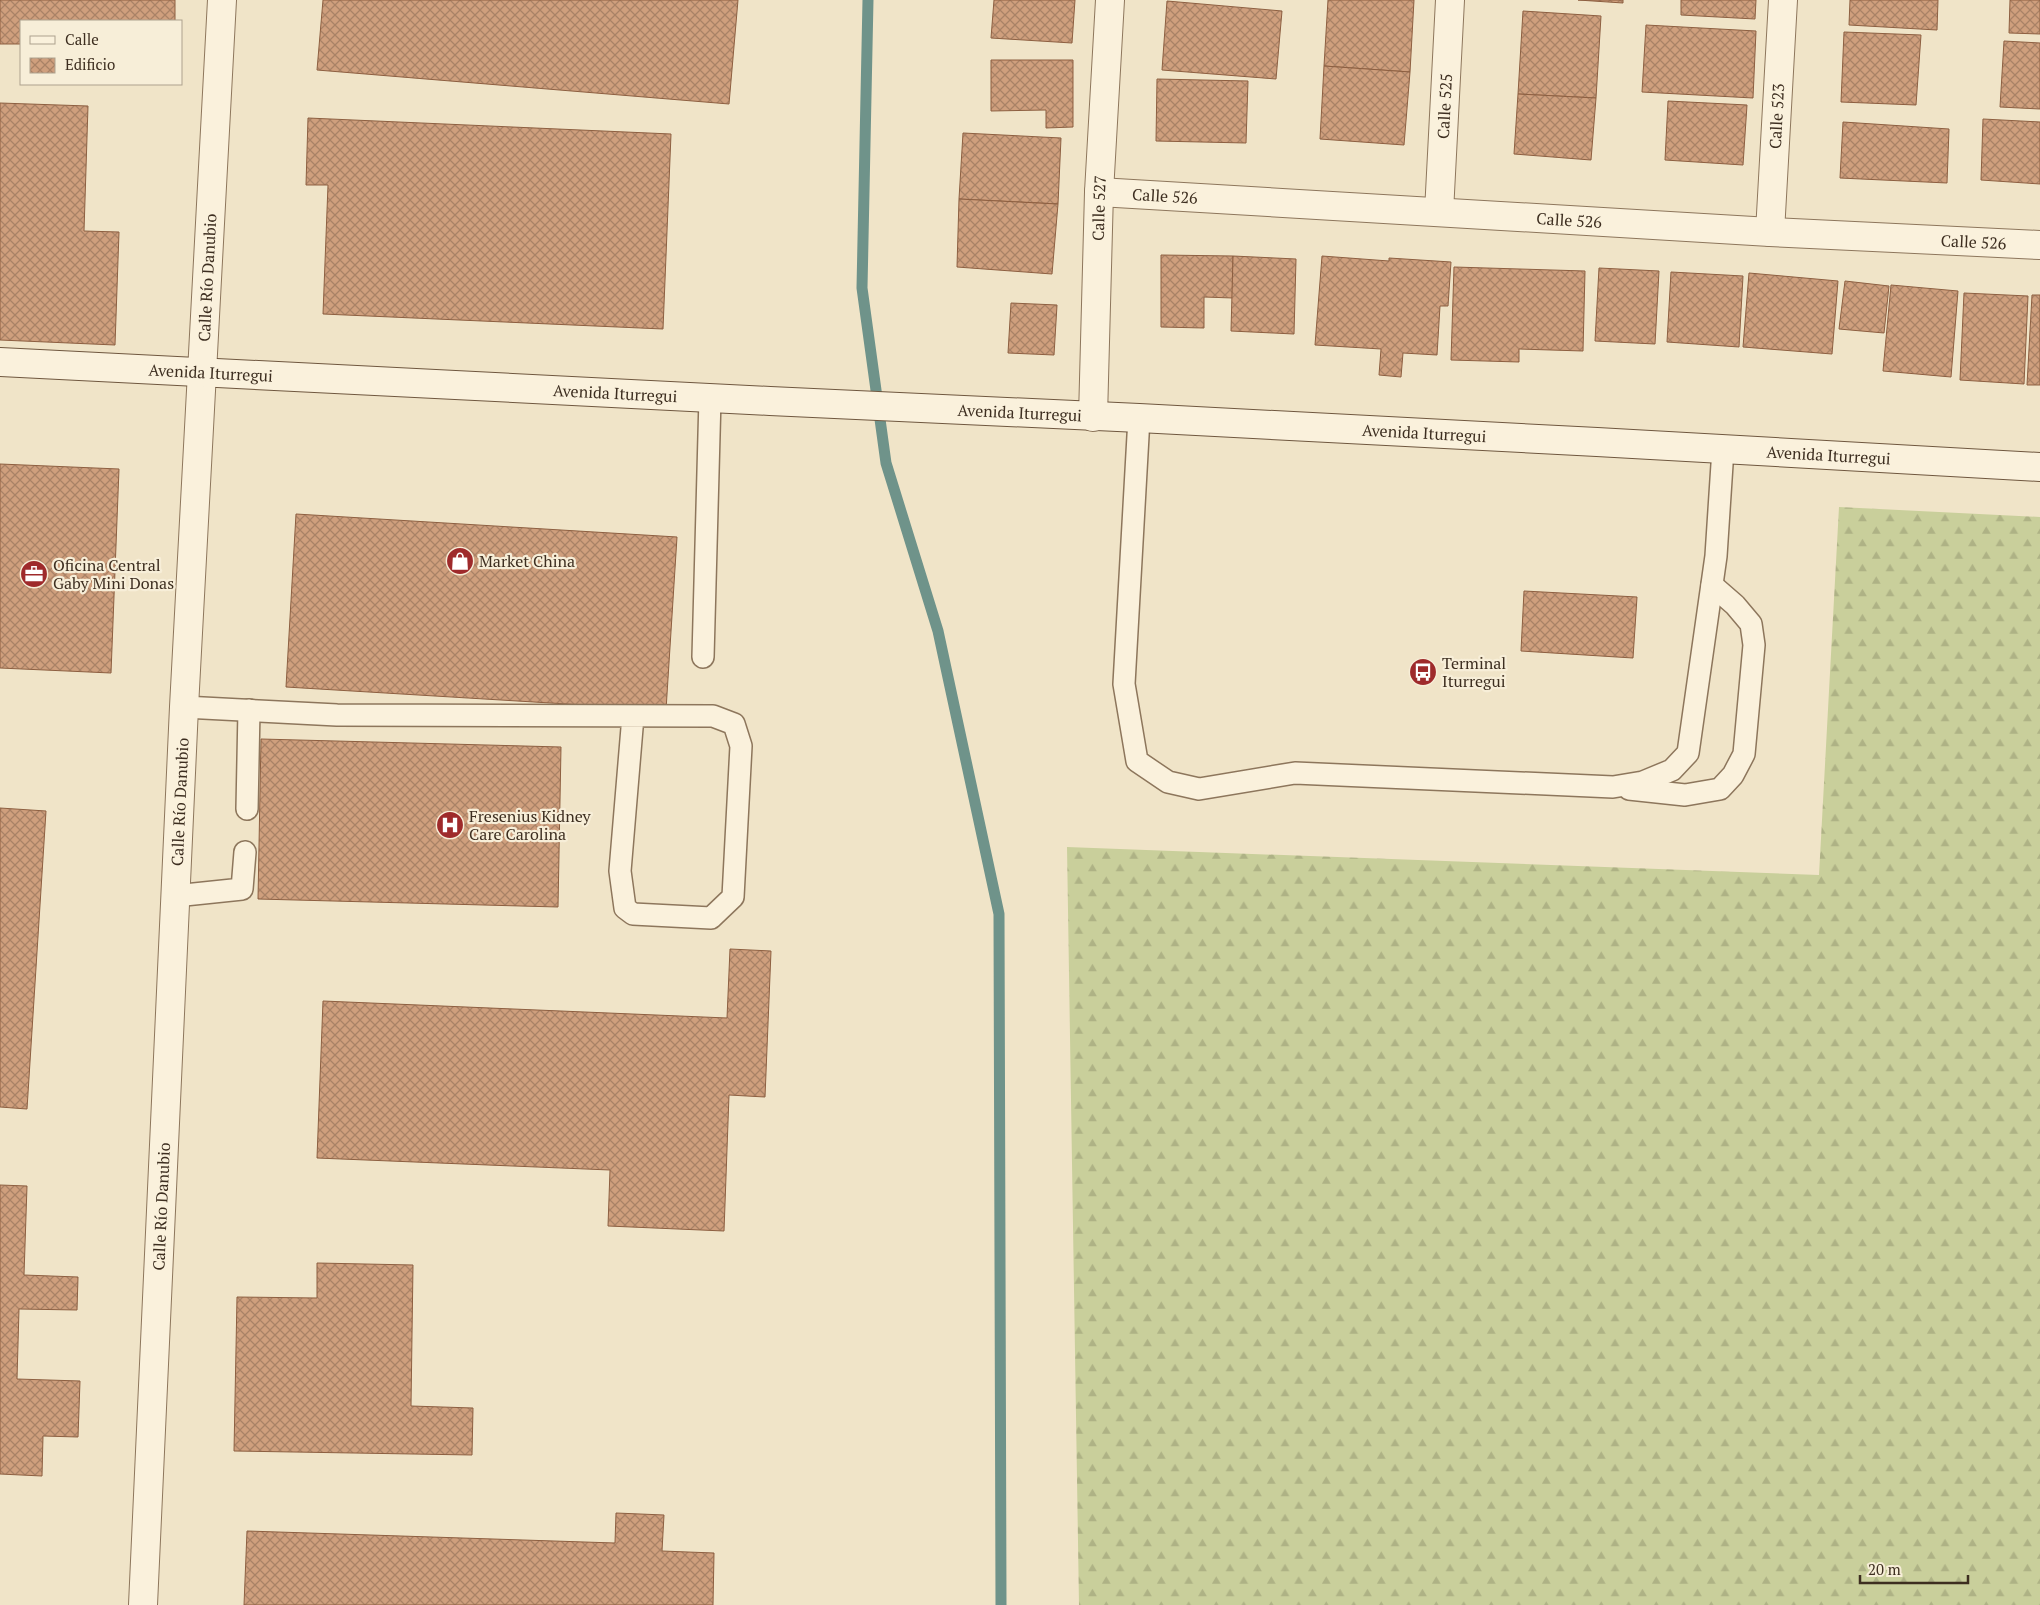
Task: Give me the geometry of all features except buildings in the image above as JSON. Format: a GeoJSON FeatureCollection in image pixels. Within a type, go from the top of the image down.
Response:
{"type":"FeatureCollection","features":[{"type":"Feature","properties":{"kind":"street","name":"Calle Río Danubio"},"geometry":{"type":"LineString","coordinates":[[144,1605],[184,707],[222,0]]}},
{"type":"Feature","properties":{"kind":"street","name":"Calle 527"},"geometry":{"type":"LineString","coordinates":[[1093,417],[1099,192],[1110,0]]}},
{"type":"Feature","properties":{"kind":"street","name":"Calle 525"},"geometry":{"type":"LineString","coordinates":[[1439,212],[1450,0]]}},
{"type":"Feature","properties":{"kind":"street","name":"Calle 523"},"geometry":{"type":"LineString","coordinates":[[1770,232],[1783,0]]}},
{"type":"Feature","properties":{"kind":"street","name":"Calle 526"},"geometry":{"type":"LineString","coordinates":[[1099,192],[1770,232],[2040,245]]}},
{"type":"Feature","properties":{"kind":"street","name":"Avenida Iturregui"},"geometry":{"type":"LineString","coordinates":[[0,362],[1139,418],[2040,467]]}},
{"type":"Feature","properties":{"kind":"lane"},"geometry":{"type":"LineString","coordinates":[[703,657],[710,398]]}},
{"type":"Feature","properties":{"kind":"lane"},"geometry":{"type":"LineString","coordinates":[[1139,418],[1124,684],[1137,761],[1168,782],[1199,789],[1295,773],[1613,787],[1685,795],[1720,789],[1733,775],[1744,754],[1754,644],[1751,624],[1735,605],[1712,585]]}},
{"type":"Feature","properties":{"kind":"lane"},"geometry":{"type":"LineString","coordinates":[[1613,787],[1643,782],[1672,770],[1688,752],[1712,585],[1723,449]]}},
{"type":"Feature","properties":{"kind":"lane"},"geometry":{"type":"LineString","coordinates":[[184,707],[336,715],[713,716],[734,724],[741,746],[733,897],[712,918],[633,914],[625,908],[620,871],[633,716]]}},
{"type":"Feature","properties":{"kind":"lane"},"geometry":{"type":"LineString","coordinates":[[247,809],[249,710]]}},
{"type":"Feature","properties":{"kind":"lane"},"geometry":{"type":"LineString","coordinates":[[175,896],[242,889],[245,852]]}},
{"type":"Feature","properties":{"kind":"green space"},"geometry":{"type":"Polygon","coordinates":[[[1839,507],[2040,517],[2040,1605],[1079,1605],[1067,847],[1819,875],[1839,507]]]}},
{"type":"Feature","properties":{"kind":"waterway"},"geometry":{"type":"LineString","coordinates":[[868,0],[862,288],[886,463],[938,631],[999,914],[1001,1605]]}},
{"type":"Feature","properties":{"kind":"place","name":"Market China"},"geometry":{"type":"Point","coordinates":[460,561]}},
{"type":"Feature","properties":{"kind":"place","name":"Oficina Central Gaby Mini Donas"},"geometry":{"type":"Point","coordinates":[34,574]}},
{"type":"Feature","properties":{"kind":"place","name":"Terminal Iturregui"},"geometry":{"type":"Point","coordinates":[1423,672]}},
{"type":"Feature","properties":{"kind":"place","name":"Fresenius Kidney Care Carolina"},"geometry":{"type":"Point","coordinates":[450,825]}}]}
